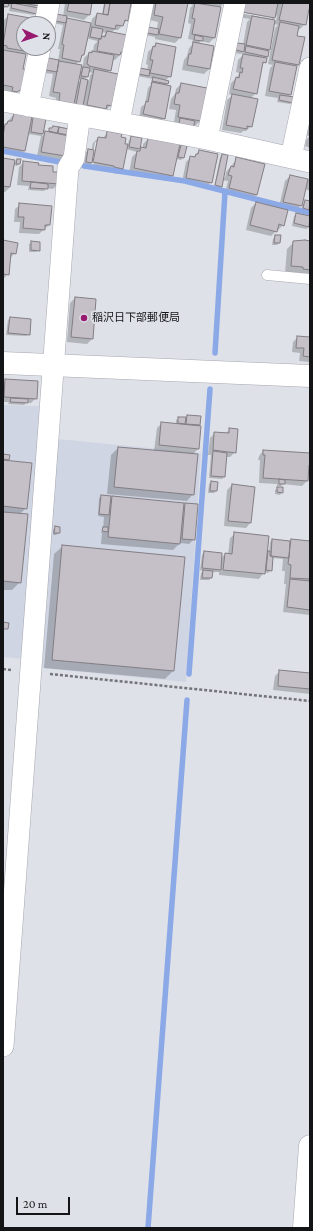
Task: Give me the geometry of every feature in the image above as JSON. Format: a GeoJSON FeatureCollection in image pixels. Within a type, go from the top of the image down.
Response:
{"type":"FeatureCollection","features":[{"type":"Feature","properties":{"kind":"street"},"geometry":{"type":"LineString","coordinates":[[47,16],[49,3]]}},
{"type":"Feature","properties":{"kind":"street"},"geometry":{"type":"LineString","coordinates":[[119,122],[143,3]]}},
{"type":"Feature","properties":{"kind":"street"},"geometry":{"type":"LineString","coordinates":[[207,139],[235,3]]}},
{"type":"Feature","properties":{"kind":"street"},"geometry":{"type":"LineString","coordinates":[[28,106],[38,56]]}},
{"type":"Feature","properties":{"kind":"street"},"geometry":{"type":"LineString","coordinates":[[3,101],[207,139],[301,160],[310,68]]}},
{"type":"Feature","properties":{"kind":"street"},"geometry":{"type":"LineString","coordinates":[[3,1046],[68,168],[74,158],[80,115]]}},
{"type":"Feature","properties":{"kind":"street"},"geometry":{"type":"LineString","coordinates":[[3,363],[310,376]]}},
{"type":"Feature","properties":{"kind":"street"},"geometry":{"type":"LineString","coordinates":[[304,1228],[310,1146]]}},
{"type":"Feature","properties":{"kind":"lane"},"geometry":{"type":"LineString","coordinates":[[268,275],[310,279]]}},
{"type":"Feature","properties":{"kind":"path"},"geometry":{"type":"LineString","coordinates":[[3,669],[310,701]]}},
{"type":"Feature","properties":{"kind":"shaded area"},"geometry":{"type":"Polygon","coordinates":[[[3,405],[41,406],[26,659],[3,657],[3,405]]]}},
{"type":"Feature","properties":{"kind":"shaded area"},"geometry":{"type":"Polygon","coordinates":[[[58,439],[201,453],[186,682],[42,668],[58,439]]]}},
{"type":"Feature","properties":{"kind":"building"},"geometry":{"type":"Polygon","coordinates":[[[3,3],[9,3],[8,7],[3,6],[3,3]]]}},
{"type":"Feature","properties":{"kind":"building"},"geometry":{"type":"Polygon","coordinates":[[[12,3],[39,8],[37,14],[11,8],[12,3]]]}},
{"type":"Feature","properties":{"kind":"building"},"geometry":{"type":"Polygon","coordinates":[[[22,3],[39,3],[39,6],[22,3]]]}},
{"type":"Feature","properties":{"kind":"building"},"geometry":{"type":"Polygon","coordinates":[[[69,3],[92,3],[90,15],[67,11],[69,3]]]}},
{"type":"Feature","properties":{"kind":"building"},"geometry":{"type":"Polygon","coordinates":[[[105,3],[110,3],[108,15],[103,14],[105,3]]]}},
{"type":"Feature","properties":{"kind":"building"},"geometry":{"type":"Polygon","coordinates":[[[110,3],[131,3],[128,21],[125,20],[123,26],[116,25],[115,29],[95,25],[97,13],[108,15],[110,3]]]}},
{"type":"Feature","properties":{"kind":"building"},"geometry":{"type":"Polygon","coordinates":[[[156,3],[188,3],[181,38],[159,34],[163,17],[154,15],[156,3]]]}},
{"type":"Feature","properties":{"kind":"building"},"geometry":{"type":"Polygon","coordinates":[[[195,3],[221,7],[215,38],[192,34],[195,19],[192,18],[195,3]]]}},
{"type":"Feature","properties":{"kind":"building"},"geometry":{"type":"Polygon","coordinates":[[[244,3],[278,3],[275,18],[242,12],[244,3]]]}},
{"type":"Feature","properties":{"kind":"building"},"geometry":{"type":"Polygon","coordinates":[[[283,3],[310,3],[306,25],[279,20],[283,3]]]}},
{"type":"Feature","properties":{"kind":"building"},"geometry":{"type":"Polygon","coordinates":[[[8,14],[19,16],[16,16],[16,50],[7,48],[7,46],[3,45],[8,14]]]}},
{"type":"Feature","properties":{"kind":"building"},"geometry":{"type":"Polygon","coordinates":[[[56,14],[67,16],[66,23],[56,21],[56,14]]]}},
{"type":"Feature","properties":{"kind":"building"},"geometry":{"type":"Polygon","coordinates":[[[252,16],[275,20],[270,50],[246,45],[252,16]]]}},
{"type":"Feature","properties":{"kind":"building"},"geometry":{"type":"Polygon","coordinates":[[[67,18],[91,23],[84,55],[82,55],[80,62],[62,58],[64,45],[62,44],[67,18]]]}},
{"type":"Feature","properties":{"kind":"building"},"geometry":{"type":"Polygon","coordinates":[[[280,22],[299,26],[297,36],[305,37],[299,65],[272,60],[280,22]]]}},
{"type":"Feature","properties":{"kind":"building"},"geometry":{"type":"Polygon","coordinates":[[[92,27],[103,29],[101,39],[90,37],[92,27]]]}},
{"type":"Feature","properties":{"kind":"building"},"geometry":{"type":"Polygon","coordinates":[[[148,27],[159,29],[158,35],[147,33],[148,27]]]}},
{"type":"Feature","properties":{"kind":"building"},"geometry":{"type":"Polygon","coordinates":[[[107,31],[127,35],[124,52],[121,52],[120,55],[97,51],[99,39],[101,39],[102,36],[105,37],[107,31]]]}},
{"type":"Feature","properties":{"kind":"building"},"geometry":{"type":"Polygon","coordinates":[[[195,35],[203,37],[203,41],[194,40],[195,35]]]}},
{"type":"Feature","properties":{"kind":"building"},"geometry":{"type":"Polygon","coordinates":[[[193,42],[214,46],[210,69],[187,65],[193,42]]]}},
{"type":"Feature","properties":{"kind":"building"},"geometry":{"type":"Polygon","coordinates":[[[156,43],[176,47],[171,77],[150,73],[153,60],[150,60],[153,46],[155,47],[156,43]]]}},
{"type":"Feature","properties":{"kind":"building"},"geometry":{"type":"Polygon","coordinates":[[[237,43],[245,44],[244,52],[236,50],[237,43]]]}},
{"type":"Feature","properties":{"kind":"building"},"geometry":{"type":"Polygon","coordinates":[[[246,46],[269,51],[268,57],[245,52],[246,46]]]}},
{"type":"Feature","properties":{"kind":"building"},"geometry":{"type":"Polygon","coordinates":[[[3,50],[16,52],[16,56],[26,56],[23,69],[26,69],[22,89],[17,92],[12,91],[13,87],[3,85],[3,50]]]}},
{"type":"Feature","properties":{"kind":"building"},"geometry":{"type":"Polygon","coordinates":[[[92,51],[114,55],[111,71],[89,66],[87,64],[89,52],[92,53],[92,51]]]}},
{"type":"Feature","properties":{"kind":"building"},"geometry":{"type":"Polygon","coordinates":[[[243,54],[267,58],[266,63],[263,62],[257,94],[233,89],[236,77],[239,78],[240,72],[242,73],[243,68],[240,68],[243,54]]]}},
{"type":"Feature","properties":{"kind":"building"},"geometry":{"type":"Polygon","coordinates":[[[48,58],[59,60],[57,72],[46,70],[48,58]]]}},
{"type":"Feature","properties":{"kind":"building"},"geometry":{"type":"Polygon","coordinates":[[[59,61],[82,65],[74,104],[59,101],[60,93],[53,92],[59,61]]]}},
{"type":"Feature","properties":{"kind":"building"},"geometry":{"type":"Polygon","coordinates":[[[275,62],[297,66],[291,95],[269,91],[275,62]]]}},
{"type":"Feature","properties":{"kind":"building"},"geometry":{"type":"Polygon","coordinates":[[[83,67],[90,68],[88,77],[81,76],[83,67]]]}},
{"type":"Feature","properties":{"kind":"building"},"geometry":{"type":"Polygon","coordinates":[[[140,68],[150,70],[149,76],[138,74],[140,68]]]}},
{"type":"Feature","properties":{"kind":"building"},"geometry":{"type":"Polygon","coordinates":[[[94,69],[118,74],[112,106],[107,105],[106,109],[87,105],[94,69]]]}},
{"type":"Feature","properties":{"kind":"building"},"geometry":{"type":"Polygon","coordinates":[[[153,77],[169,81],[168,84],[152,81],[153,77]]]}},
{"type":"Feature","properties":{"kind":"building"},"geometry":{"type":"Polygon","coordinates":[[[81,78],[88,80],[83,106],[76,105],[81,78]]]}},
{"type":"Feature","properties":{"kind":"building"},"geometry":{"type":"Polygon","coordinates":[[[152,82],[171,86],[165,119],[143,114],[146,101],[148,102],[152,82]]]}},
{"type":"Feature","properties":{"kind":"building"},"geometry":{"type":"Polygon","coordinates":[[[181,83],[207,88],[201,121],[178,117],[180,105],[174,104],[176,93],[179,93],[181,83]]]}},
{"type":"Feature","properties":{"kind":"building"},"geometry":{"type":"Polygon","coordinates":[[[232,94],[258,99],[252,127],[247,126],[247,129],[226,125],[232,94]]]}},
{"type":"Feature","properties":{"kind":"building"},"geometry":{"type":"Polygon","coordinates":[[[280,95],[294,97],[293,103],[279,100],[280,95]]]}},
{"type":"Feature","properties":{"kind":"building"},"geometry":{"type":"Polygon","coordinates":[[[14,113],[32,117],[25,151],[3,147],[5,124],[7,124],[8,121],[12,121],[14,113]]]}},
{"type":"Feature","properties":{"kind":"building"},"geometry":{"type":"Polygon","coordinates":[[[33,117],[46,119],[43,134],[31,132],[33,117]]]}},
{"type":"Feature","properties":{"kind":"building"},"geometry":{"type":"Polygon","coordinates":[[[180,118],[195,121],[193,128],[179,125],[180,118]]]}},
{"type":"Feature","properties":{"kind":"building"},"geometry":{"type":"Polygon","coordinates":[[[53,126],[59,127],[57,133],[49,131],[49,128],[52,128],[53,126]]]}},
{"type":"Feature","properties":{"kind":"building"},"geometry":{"type":"Polygon","coordinates":[[[59,127],[69,129],[68,135],[58,133],[59,127]]]}},
{"type":"Feature","properties":{"kind":"building"},"geometry":{"type":"Polygon","coordinates":[[[45,131],[69,136],[65,156],[41,152],[45,131]]]}},
{"type":"Feature","properties":{"kind":"building"},"geometry":{"type":"Polygon","coordinates":[[[107,131],[122,134],[121,137],[126,138],[125,144],[128,144],[123,169],[93,162],[98,137],[106,138],[107,131]]]}},
{"type":"Feature","properties":{"kind":"building"},"geometry":{"type":"Polygon","coordinates":[[[131,136],[142,138],[140,149],[129,147],[131,136]]]}},
{"type":"Feature","properties":{"kind":"building"},"geometry":{"type":"Polygon","coordinates":[[[148,138],[180,144],[173,176],[134,168],[137,151],[140,151],[141,147],[146,148],[148,138]]]}},
{"type":"Feature","properties":{"kind":"building"},"geometry":{"type":"Polygon","coordinates":[[[181,145],[187,146],[184,158],[178,157],[181,145]]]}},
{"type":"Feature","properties":{"kind":"building"},"geometry":{"type":"Polygon","coordinates":[[[88,149],[94,150],[92,163],[86,162],[88,149]]]}},
{"type":"Feature","properties":{"kind":"building"},"geometry":{"type":"Polygon","coordinates":[[[199,150],[218,154],[212,183],[186,178],[190,156],[195,157],[199,150]]]}},
{"type":"Feature","properties":{"kind":"building"},"geometry":{"type":"Polygon","coordinates":[[[222,154],[228,155],[222,187],[215,185],[222,154]]]}},
{"type":"Feature","properties":{"kind":"building"},"geometry":{"type":"Polygon","coordinates":[[[236,157],[265,164],[257,195],[229,188],[232,176],[228,175],[231,166],[234,167],[236,157]]]}},
{"type":"Feature","properties":{"kind":"building"},"geometry":{"type":"Polygon","coordinates":[[[3,158],[15,160],[10,187],[3,186],[3,158]]]}},
{"type":"Feature","properties":{"kind":"building"},"geometry":{"type":"Polygon","coordinates":[[[17,159],[21,159],[20,164],[16,164],[17,159]]]}},
{"type":"Feature","properties":{"kind":"building"},"geometry":{"type":"Polygon","coordinates":[[[23,161],[39,163],[38,165],[53,166],[53,172],[60,172],[59,184],[22,181],[23,161]]]}},
{"type":"Feature","properties":{"kind":"building"},"geometry":{"type":"Polygon","coordinates":[[[290,175],[308,179],[302,206],[283,202],[290,175]]]}},
{"type":"Feature","properties":{"kind":"building"},"geometry":{"type":"Polygon","coordinates":[[[31,182],[48,184],[48,189],[30,188],[31,182]]]}},
{"type":"Feature","properties":{"kind":"building"},"geometry":{"type":"Polygon","coordinates":[[[305,200],[310,201],[309,210],[303,208],[305,200]]]}},
{"type":"Feature","properties":{"kind":"building"},"geometry":{"type":"Polygon","coordinates":[[[256,202],[288,210],[284,226],[279,224],[277,232],[250,225],[256,202]]]}},
{"type":"Feature","properties":{"kind":"building"},"geometry":{"type":"Polygon","coordinates":[[[19,203],[52,206],[50,225],[45,225],[45,230],[23,228],[24,217],[18,217],[19,203]]]}},
{"type":"Feature","properties":{"kind":"building"},"geometry":{"type":"Polygon","coordinates":[[[296,213],[310,216],[309,227],[294,223],[296,213]]]}},
{"type":"Feature","properties":{"kind":"building"},"geometry":{"type":"Polygon","coordinates":[[[275,235],[281,235],[280,243],[274,243],[275,235]]]}},
{"type":"Feature","properties":{"kind":"building"},"geometry":{"type":"Polygon","coordinates":[[[3,240],[18,243],[16,254],[11,253],[9,275],[3,274],[3,240]]]}},
{"type":"Feature","properties":{"kind":"building"},"geometry":{"type":"Polygon","coordinates":[[[31,241],[40,242],[40,251],[31,250],[31,241]]]}},
{"type":"Feature","properties":{"kind":"building"},"geometry":{"type":"Polygon","coordinates":[[[293,241],[310,241],[310,270],[303,269],[303,267],[291,266],[293,241]]]}},
{"type":"Feature","properties":{"kind":"building"},"geometry":{"type":"Polygon","coordinates":[[[75,297],[96,299],[93,339],[71,337],[75,297]]]}},
{"type":"Feature","properties":{"kind":"building"},"geometry":{"type":"Polygon","coordinates":[[[10,317],[31,319],[30,335],[8,333],[10,317]]]}},
{"type":"Feature","properties":{"kind":"building"},"geometry":{"type":"Polygon","coordinates":[[[297,336],[310,337],[310,357],[303,356],[304,348],[296,348],[297,336]]]}},
{"type":"Feature","properties":{"kind":"building"},"geometry":{"type":"Polygon","coordinates":[[[5,379],[38,381],[37,399],[4,397],[5,379]]]}},
{"type":"Feature","properties":{"kind":"building"},"geometry":{"type":"Polygon","coordinates":[[[11,398],[28,399],[28,403],[10,402],[11,398]]]}},
{"type":"Feature","properties":{"kind":"building"},"geometry":{"type":"Polygon","coordinates":[[[187,415],[201,416],[200,425],[186,424],[187,415]]]}},
{"type":"Feature","properties":{"kind":"building"},"geometry":{"type":"Polygon","coordinates":[[[178,417],[186,417],[185,424],[178,423],[178,417]]]}},
{"type":"Feature","properties":{"kind":"building"},"geometry":{"type":"Polygon","coordinates":[[[161,422],[201,426],[199,449],[159,445],[161,422]]]}},
{"type":"Feature","properties":{"kind":"building"},"geometry":{"type":"Polygon","coordinates":[[[229,428],[238,429],[236,453],[213,450],[214,432],[229,433],[229,428]]]}},
{"type":"Feature","properties":{"kind":"building"},"geometry":{"type":"Polygon","coordinates":[[[118,447],[198,454],[194,495],[114,487],[118,447]]]}},
{"type":"Feature","properties":{"kind":"building"},"geometry":{"type":"Polygon","coordinates":[[[263,450],[310,453],[308,481],[263,478],[265,455],[263,455],[263,450]]]}},
{"type":"Feature","properties":{"kind":"building"},"geometry":{"type":"Polygon","coordinates":[[[213,451],[227,453],[225,477],[211,476],[213,451]]]}},
{"type":"Feature","properties":{"kind":"building"},"geometry":{"type":"Polygon","coordinates":[[[3,454],[10,455],[9,460],[3,459],[3,454]]]}},
{"type":"Feature","properties":{"kind":"building"},"geometry":{"type":"Polygon","coordinates":[[[3,460],[32,463],[27,509],[3,506],[3,460]]]}},
{"type":"Feature","properties":{"kind":"building"},"geometry":{"type":"Polygon","coordinates":[[[279,479],[285,480],[285,484],[279,484],[279,479]]]}},
{"type":"Feature","properties":{"kind":"building"},"geometry":{"type":"Polygon","coordinates":[[[211,481],[218,482],[217,491],[210,491],[211,481]]]}},
{"type":"Feature","properties":{"kind":"building"},"geometry":{"type":"Polygon","coordinates":[[[232,484],[255,487],[251,523],[228,521],[232,484]]]}},
{"type":"Feature","properties":{"kind":"building"},"geometry":{"type":"Polygon","coordinates":[[[277,487],[283,487],[283,493],[277,492],[277,487]]]}},
{"type":"Feature","properties":{"kind":"building"},"geometry":{"type":"Polygon","coordinates":[[[101,495],[111,496],[109,515],[99,514],[101,495]]]}},
{"type":"Feature","properties":{"kind":"building"},"geometry":{"type":"Polygon","coordinates":[[[112,496],[184,503],[180,544],[108,537],[112,496]]]}},
{"type":"Feature","properties":{"kind":"building"},"geometry":{"type":"Polygon","coordinates":[[[185,503],[198,504],[195,540],[182,539],[185,503]]]}},
{"type":"Feature","properties":{"kind":"building"},"geometry":{"type":"Polygon","coordinates":[[[3,512],[28,514],[21,583],[3,581],[3,512]]]}},
{"type":"Feature","properties":{"kind":"building"},"geometry":{"type":"Polygon","coordinates":[[[55,526],[60,527],[60,533],[54,533],[55,526]]]}},
{"type":"Feature","properties":{"kind":"building"},"geometry":{"type":"Polygon","coordinates":[[[103,527],[108,527],[108,532],[102,531],[103,527]]]}},
{"type":"Feature","properties":{"kind":"building"},"geometry":{"type":"Polygon","coordinates":[[[234,532],[269,536],[265,574],[223,570],[225,553],[232,554],[234,532]]]}},
{"type":"Feature","properties":{"kind":"building"},"geometry":{"type":"Polygon","coordinates":[[[272,539],[290,541],[289,558],[271,556],[272,539]]]}},
{"type":"Feature","properties":{"kind":"building"},"geometry":{"type":"Polygon","coordinates":[[[291,539],[310,541],[310,579],[290,578],[291,565],[288,564],[291,539]]]}},
{"type":"Feature","properties":{"kind":"building"},"geometry":{"type":"Polygon","coordinates":[[[62,545],[185,557],[174,671],[52,660],[62,545]]]}},
{"type":"Feature","properties":{"kind":"building"},"geometry":{"type":"Polygon","coordinates":[[[204,551],[222,553],[221,570],[202,568],[204,551]]]}},
{"type":"Feature","properties":{"kind":"building"},"geometry":{"type":"Polygon","coordinates":[[[268,551],[270,551],[270,556],[273,557],[272,571],[266,570],[268,551]]]}},
{"type":"Feature","properties":{"kind":"building"},"geometry":{"type":"Polygon","coordinates":[[[203,570],[213,571],[212,578],[202,578],[203,570]]]}},
{"type":"Feature","properties":{"kind":"building"},"geometry":{"type":"Polygon","coordinates":[[[290,579],[310,581],[310,610],[287,607],[290,579]]]}},
{"type":"Feature","properties":{"kind":"building"},"geometry":{"type":"Polygon","coordinates":[[[3,622],[9,623],[8,629],[3,629],[3,622]]]}},
{"type":"Feature","properties":{"kind":"building"},"geometry":{"type":"Polygon","coordinates":[[[279,670],[310,673],[310,689],[278,686],[279,670]]]}},
{"type":"Feature","properties":{"kind":"waterway"},"geometry":{"type":"LineString","coordinates":[[3,151],[60,162]]}},
{"type":"Feature","properties":{"kind":"waterway"},"geometry":{"type":"LineString","coordinates":[[84,166],[185,181],[310,213]]}},
{"type":"Feature","properties":{"kind":"waterway"},"geometry":{"type":"LineString","coordinates":[[215,353],[225,192]]}},
{"type":"Feature","properties":{"kind":"waterway"},"geometry":{"type":"LineString","coordinates":[[189,674],[210,389]]}},
{"type":"Feature","properties":{"kind":"waterway"},"geometry":{"type":"LineString","coordinates":[[148,1228],[187,700]]}},
{"type":"Feature","properties":{"kind":"place","name":"稲沢日下部郵便局"},"geometry":{"type":"Point","coordinates":[84,318]}}]}
